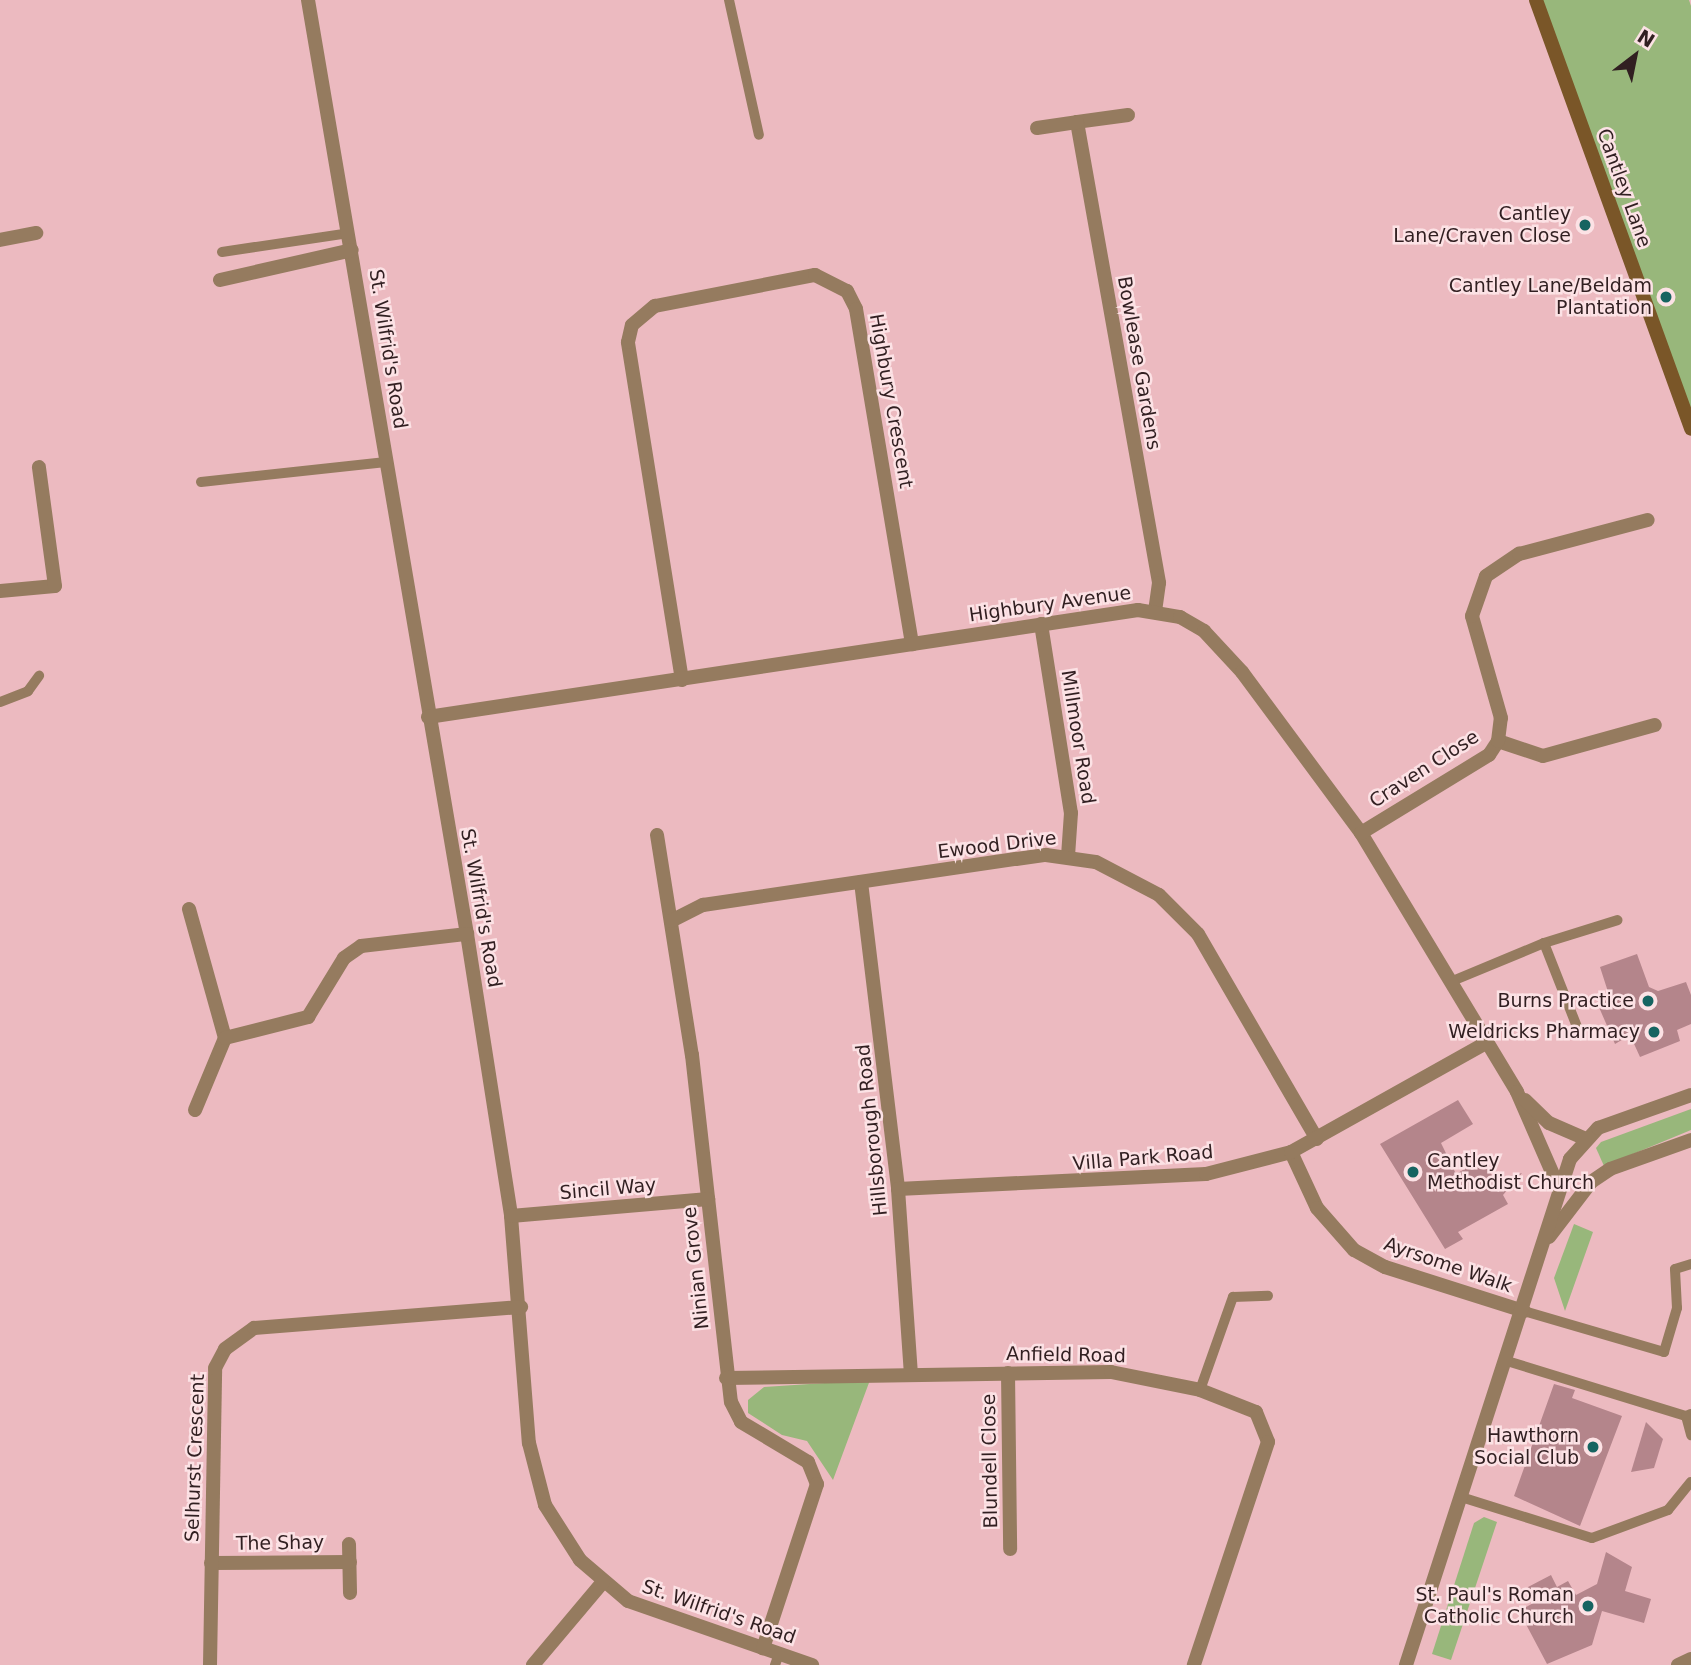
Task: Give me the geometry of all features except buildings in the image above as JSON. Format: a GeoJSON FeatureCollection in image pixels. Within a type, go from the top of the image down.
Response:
{"type":"FeatureCollection","features":[{"type":"Feature","properties":{"kind":"main road","name":"Cantley Lane"},"geometry":{"type":"LineString","coordinates":[[1536,0],[1691,429]]}},
{"type":"Feature","properties":{"kind":"street","name":"St. Wilfrid's Road"},"geometry":{"type":"LineString","coordinates":[[308,0],[467,934],[511,1216],[521,1307],[529,1443],[541,1494],[560,1534],[603,1581],[647,1610],[763,1648],[777,1659],[812,1665]]}},
{"type":"Feature","properties":{"kind":"street"},"geometry":{"type":"LineString","coordinates":[[1037,128],[1128,115]]}},
{"type":"Feature","properties":{"kind":"street","name":"Bowlease Gardens"},"geometry":{"type":"LineString","coordinates":[[1077,122],[1159,583],[1155,610]]}},
{"type":"Feature","properties":{"kind":"street"},"geometry":{"type":"LineString","coordinates":[[0,240],[36,233]]}},
{"type":"Feature","properties":{"kind":"street"},"geometry":{"type":"LineString","coordinates":[[220,280],[352,250]]}},
{"type":"Feature","properties":{"kind":"street","name":"Highbury Crescent"},"geometry":{"type":"LineString","coordinates":[[682,680],[628,342],[632,325],[655,306],[814,275],[847,291],[856,309],[912,644]]}},
{"type":"Feature","properties":{"kind":"street"},"geometry":{"type":"LineString","coordinates":[[0,591],[55,586],[39,467]]}},
{"type":"Feature","properties":{"kind":"street","name":"Craven Close"},"geometry":{"type":"LineString","coordinates":[[1361,833],[1489,755],[1498,741],[1501,718],[1472,616],[1486,576],[1519,554],[1648,520]]}},
{"type":"Feature","properties":{"kind":"street","name":"Highbury Avenue"},"geometry":{"type":"LineString","coordinates":[[428,717],[1041,624],[1155,610],[1215,640],[1309,756],[1361,833],[1517,1092]]}},
{"type":"Feature","properties":{"kind":"street","name":"Millmoor Road"},"geometry":{"type":"LineString","coordinates":[[1041,624],[1071,813],[1068,856]]}},
{"type":"Feature","properties":{"kind":"street"},"geometry":{"type":"LineString","coordinates":[[1498,741],[1543,756],[1655,724]]}},
{"type":"Feature","properties":{"kind":"street","name":"Ninian Grove"},"geometry":{"type":"LineString","coordinates":[[657,835],[708,1199],[726,1378],[741,1422],[808,1462],[817,1484],[763,1648]]}},
{"type":"Feature","properties":{"kind":"street","name":"Ewood Drive"},"geometry":{"type":"LineString","coordinates":[[671,921],[704,905],[1068,856],[1130,878],[1199,934],[1317,1139]]}},
{"type":"Feature","properties":{"kind":"street","name":"Hillsborough Road"},"geometry":{"type":"LineString","coordinates":[[862,882],[898,1189],[911,1374]]}},
{"type":"Feature","properties":{"kind":"street"},"geometry":{"type":"LineString","coordinates":[[189,909],[225,1038],[195,1110]]}},
{"type":"Feature","properties":{"kind":"street"},"geometry":{"type":"LineString","coordinates":[[225,1038],[307,1017],[344,958],[361,946],[467,934]]}},
{"type":"Feature","properties":{"kind":"street","name":"Villa Park Road"},"geometry":{"type":"LineString","coordinates":[[898,1189],[1164,1178],[1291,1152],[1486,1043]]}},
{"type":"Feature","properties":{"kind":"street"},"geometry":{"type":"LineString","coordinates":[[1517,1092],[1549,1123],[1586,1139]]}},
{"type":"Feature","properties":{"kind":"street"},"geometry":{"type":"LineString","coordinates":[[1517,1092],[1558,1186]]}},
{"type":"Feature","properties":{"kind":"street"},"geometry":{"type":"LineString","coordinates":[[1406,1665],[1524,1311],[1558,1186],[1586,1139],[1691,1095]]}},
{"type":"Feature","properties":{"kind":"street"},"geometry":{"type":"LineString","coordinates":[[1544,1243],[1591,1182],[1610,1169],[1691,1140]]}},
{"type":"Feature","properties":{"kind":"street","name":"Ayrsome Walk"},"geometry":{"type":"LineString","coordinates":[[1291,1152],[1317,1208],[1354,1250],[1385,1267],[1524,1311]]}},
{"type":"Feature","properties":{"kind":"street","name":"Sincil Way"},"geometry":{"type":"LineString","coordinates":[[511,1216],[708,1199]]}},
{"type":"Feature","properties":{"kind":"street","name":"Selhurst Crescent"},"geometry":{"type":"LineString","coordinates":[[210,1665],[215,1368],[237,1336],[254,1328],[521,1307]]}},
{"type":"Feature","properties":{"kind":"street","name":"Anfield Road"},"geometry":{"type":"LineString","coordinates":[[726,1378],[1111,1372],[1200,1390],[1256,1412],[1268,1442],[1194,1665]]}},
{"type":"Feature","properties":{"kind":"street","name":"Blundell Close"},"geometry":{"type":"LineString","coordinates":[[1008,1373],[1010,1549]]}},
{"type":"Feature","properties":{"kind":"street","name":"The Shay"},"geometry":{"type":"LineString","coordinates":[[349,1544],[350,1593]]}},
{"type":"Feature","properties":{"kind":"street","name":"The Shay"},"geometry":{"type":"LineString","coordinates":[[211,1563],[350,1562]]}},
{"type":"Feature","properties":{"kind":"street"},"geometry":{"type":"LineString","coordinates":[[533,1665],[603,1581]]}},
{"type":"Feature","properties":{"kind":"street"},"geometry":{"type":"LineString","coordinates":[[1678,1665],[1691,1659]]}},
{"type":"Feature","properties":{"kind":"lane"},"geometry":{"type":"LineString","coordinates":[[729,0],[759,135]]}},
{"type":"Feature","properties":{"kind":"lane"},"geometry":{"type":"LineString","coordinates":[[222,252],[349,233]]}},
{"type":"Feature","properties":{"kind":"lane"},"geometry":{"type":"LineString","coordinates":[[201,482],[386,462]]}},
{"type":"Feature","properties":{"kind":"lane"},"geometry":{"type":"LineString","coordinates":[[0,702],[28,691],[39,676]]}},
{"type":"Feature","properties":{"kind":"lane"},"geometry":{"type":"LineString","coordinates":[[1450,982],[1544,943],[1618,920]]}},
{"type":"Feature","properties":{"kind":"lane"},"geometry":{"type":"LineString","coordinates":[[1544,943],[1580,1032]]}},
{"type":"Feature","properties":{"kind":"lane"},"geometry":{"type":"LineString","coordinates":[[1524,1311],[1664,1352],[1677,1308],[1675,1269],[1691,1264]]}},
{"type":"Feature","properties":{"kind":"lane"},"geometry":{"type":"LineString","coordinates":[[1200,1390],[1233,1297],[1268,1296]]}},
{"type":"Feature","properties":{"kind":"lane"},"geometry":{"type":"LineString","coordinates":[[1507,1361],[1688,1415],[1691,1435]]}},
{"type":"Feature","properties":{"kind":"lane"},"geometry":{"type":"LineString","coordinates":[[1461,1497],[1592,1538],[1668,1510],[1691,1482]]}},
{"type":"Feature","properties":{"kind":"green space"},"geometry":{"type":"Polygon","coordinates":[[[1537,0],[1689,0],[1691,414],[1537,0]]]}},
{"type":"Feature","properties":{"kind":"green space"},"geometry":{"type":"Polygon","coordinates":[[[1691,1109],[1691,1130],[1604,1166],[1596,1148],[1601,1142],[1691,1109]]]}},
{"type":"Feature","properties":{"kind":"green space"},"geometry":{"type":"Polygon","coordinates":[[[1574,1224],[1593,1232],[1565,1311],[1554,1278],[1574,1224]]]}},
{"type":"Feature","properties":{"kind":"green space"},"geometry":{"type":"Polygon","coordinates":[[[870,1380],[833,1480],[807,1441],[782,1435],[748,1413],[748,1400],[764,1387],[870,1380]]]}},
{"type":"Feature","properties":{"kind":"green space"},"geometry":{"type":"Polygon","coordinates":[[[1484,1517],[1497,1522],[1451,1660],[1432,1654],[1474,1523],[1484,1517]]]}},
{"type":"Feature","properties":{"kind":"place","name":"Cantley Lane/Craven Close"},"geometry":{"type":"Point","coordinates":[1585,225]}},
{"type":"Feature","properties":{"kind":"place","name":"Cantley Lane/Beldam Plantation"},"geometry":{"type":"Point","coordinates":[1666,297]}},
{"type":"Feature","properties":{"kind":"place","name":"Burns Practice"},"geometry":{"type":"Point","coordinates":[1648,1001]}},
{"type":"Feature","properties":{"kind":"place","name":"Weldricks Pharmacy"},"geometry":{"type":"Point","coordinates":[1654,1032]}},
{"type":"Feature","properties":{"kind":"place","name":"Cantley Methodist Church"},"geometry":{"type":"Point","coordinates":[1413,1172]}},
{"type":"Feature","properties":{"kind":"place","name":"Hawthorn Social Club"},"geometry":{"type":"Point","coordinates":[1593,1447]}},
{"type":"Feature","properties":{"kind":"place","name":"St. Paul's Roman Catholic Church"},"geometry":{"type":"Point","coordinates":[1588,1606]}}]}
